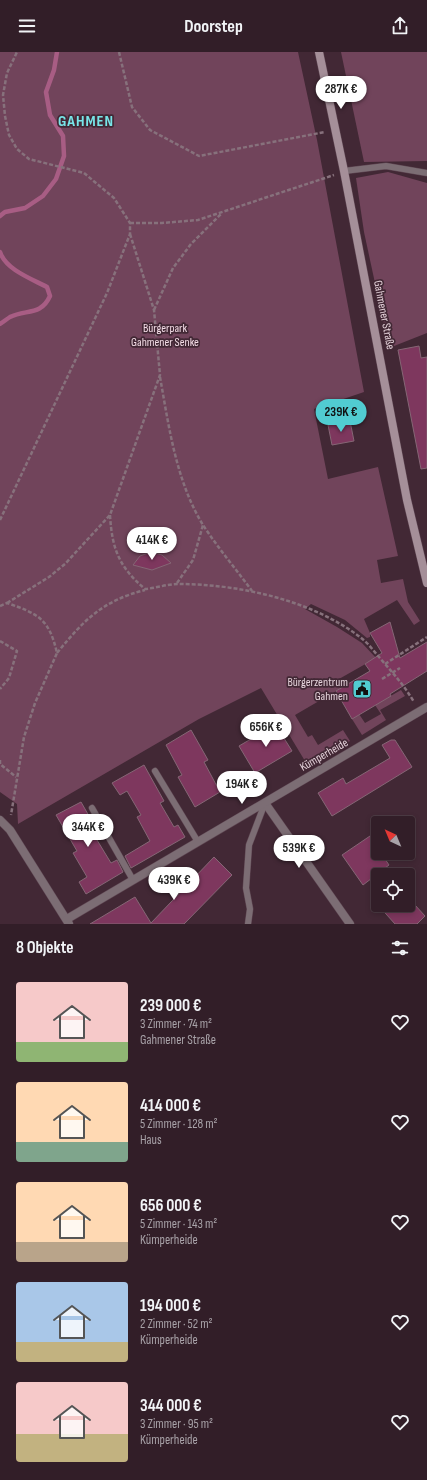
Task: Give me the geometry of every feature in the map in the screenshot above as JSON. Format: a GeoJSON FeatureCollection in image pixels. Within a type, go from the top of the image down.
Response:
{"type":"FeatureCollection","features":[{"type":"Feature","properties":{"kind":"main road","name":"Gahmener Straße"},"geometry":{"type":"LineString","coordinates":[[319,52],[336,130],[408,500],[427,583]]}},
{"type":"Feature","properties":{"kind":"street","name":"Kümperheide"},"geometry":{"type":"LineString","coordinates":[[68,922],[133,880],[423,710]]}},
{"type":"Feature","properties":{"kind":"street"},"geometry":{"type":"LineString","coordinates":[[265,803],[350,924]]}},
{"type":"Feature","properties":{"kind":"street"},"geometry":{"type":"LineString","coordinates":[[0,820],[10,830],[68,922]]}},
{"type":"Feature","properties":{"kind":"lane"},"geometry":{"type":"LineString","coordinates":[[344,171],[386,166],[427,173]]}},
{"type":"Feature","properties":{"kind":"lane"},"geometry":{"type":"LineString","coordinates":[[155,771],[198,842]]}},
{"type":"Feature","properties":{"kind":"lane"},"geometry":{"type":"LineString","coordinates":[[248,924],[250,909],[246,888],[249,873],[249,845],[265,803]]}},
{"type":"Feature","properties":{"kind":"lane"},"geometry":{"type":"LineString","coordinates":[[92,808],[133,880]]}},
{"type":"Feature","properties":{"kind":"path"},"geometry":{"type":"LineString","coordinates":[[17,52],[7,73],[3,95],[9,135],[17,149],[29,159],[84,173],[114,198],[130,223],[130,234],[154,310],[160,375],[175,458],[190,499],[203,525],[252,591]]}},
{"type":"Feature","properties":{"kind":"path"},"geometry":{"type":"LineString","coordinates":[[119,52],[132,107],[150,130],[199,156],[336,130]]}},
{"type":"Feature","properties":{"kind":"path"},"geometry":{"type":"LineString","coordinates":[[130,223],[162,223],[198,220],[344,171]]}},
{"type":"Feature","properties":{"kind":"path"},"geometry":{"type":"LineString","coordinates":[[154,310],[173,268],[191,244],[223,212]]}},
{"type":"Feature","properties":{"kind":"path"},"geometry":{"type":"LineString","coordinates":[[0,520],[107,293],[130,234]]}},
{"type":"Feature","properties":{"kind":"path"},"geometry":{"type":"LineString","coordinates":[[0,606],[49,577],[65,564],[110,515],[160,375]]}},
{"type":"Feature","properties":{"kind":"path"},"geometry":{"type":"LineString","coordinates":[[110,515],[112,542],[117,555],[130,576],[145,590]]}},
{"type":"Feature","properties":{"kind":"path"},"geometry":{"type":"LineString","coordinates":[[177,584],[192,560],[203,525]]}},
{"type":"Feature","properties":{"kind":"path"},"geometry":{"type":"LineString","coordinates":[[10,830],[11,810],[24,737],[35,703],[57,654],[86,620],[96,612],[121,598],[145,590],[177,584],[252,591],[308,607],[333,619],[362,638],[423,710]]}},
{"type":"Feature","properties":{"kind":"path"},"geometry":{"type":"LineString","coordinates":[[7,603],[32,612],[43,620],[50,630],[57,654]]}},
{"type":"Feature","properties":{"kind":"path"},"geometry":{"type":"LineString","coordinates":[[385,664],[426,636]]}},
{"type":"Feature","properties":{"kind":"path"},"geometry":{"type":"LineString","coordinates":[[0,641],[16,651],[9,678],[0,688]]}},
{"type":"Feature","properties":{"kind":"path"},"geometry":{"type":"LineString","coordinates":[[382,679],[400,668]]}},
{"type":"Feature","properties":{"kind":"path"},"geometry":{"type":"LineString","coordinates":[[0,760],[0,764],[17,777]]}},
{"type":"Feature","properties":{"kind":"green space","name":"Bürgerpark Gahmener Senke"},"geometry":{"type":"Polygon","coordinates":[[[0,52],[298,52],[317,140],[364,392],[314,409],[328,479],[378,467],[398,556],[377,560],[381,583],[403,579],[408,602],[420,621],[414,625],[397,600],[364,619],[370,633],[370,637],[367,638],[345,620],[311,604],[305,609],[362,643],[376,658],[339,679],[343,687],[295,715],[308,737],[312,735],[318,745],[343,730],[350,741],[308,766],[261,688],[199,719],[18,824],[17,804],[0,792],[0,52]]]}},
{"type":"Feature","properties":{"kind":"green space"},"geometry":{"type":"Polygon","coordinates":[[[341,52],[427,52],[427,161],[364,162],[341,52]]]}},
{"type":"Feature","properties":{"kind":"green space"},"geometry":{"type":"Polygon","coordinates":[[[388,172],[427,183],[427,333],[389,348],[364,232],[356,178],[388,172]]]}},
{"type":"Feature","properties":{"kind":"green space"},"geometry":{"type":"Polygon","coordinates":[[[401,690],[405,696],[380,710],[386,720],[362,735],[352,719],[359,714],[365,723],[381,714],[375,705],[401,690]]]}},
{"type":"Feature","properties":{"kind":"building"},"geometry":{"type":"Polygon","coordinates":[[[419,346],[421,358],[427,357],[427,468],[421,469],[398,350],[419,346]]]}},
{"type":"Feature","properties":{"kind":"building"},"geometry":{"type":"Polygon","coordinates":[[[350,421],[354,441],[332,445],[328,425],[350,421]]]}},
{"type":"Feature","properties":{"kind":"building"},"geometry":{"type":"Polygon","coordinates":[[[151,552],[162,555],[171,563],[152,570],[133,565],[140,556],[151,552]]]}},
{"type":"Feature","properties":{"kind":"building"},"geometry":{"type":"Polygon","coordinates":[[[390,622],[400,658],[427,642],[427,671],[390,694],[391,696],[352,719],[336,691],[370,671],[365,664],[382,653],[370,633],[390,622]]]}},
{"type":"Feature","properties":{"kind":"building"},"geometry":{"type":"Polygon","coordinates":[[[280,722],[287,733],[282,735],[292,751],[255,773],[239,746],[280,722]]]}},
{"type":"Feature","properties":{"kind":"building"},"geometry":{"type":"Polygon","coordinates":[[[191,730],[208,760],[204,762],[220,792],[195,807],[178,777],[182,775],[166,745],[191,730]]]}},
{"type":"Feature","properties":{"kind":"building"},"geometry":{"type":"Polygon","coordinates":[[[391,740],[395,740],[412,767],[332,816],[318,793],[343,778],[346,784],[390,758],[382,745],[391,740]]]}},
{"type":"Feature","properties":{"kind":"building"},"geometry":{"type":"Polygon","coordinates":[[[144,765],[164,801],[160,803],[174,827],[178,825],[185,837],[131,868],[125,856],[150,841],[137,817],[141,815],[127,791],[120,795],[112,783],[144,765]]]}},
{"type":"Feature","properties":{"kind":"building"},"geometry":{"type":"Polygon","coordinates":[[[81,802],[101,837],[97,840],[111,863],[117,860],[123,872],[86,894],[79,882],[87,877],[73,853],[77,851],[56,815],[81,802]]]}},
{"type":"Feature","properties":{"kind":"building"},"geometry":{"type":"Polygon","coordinates":[[[370,836],[371,860],[386,860],[389,865],[385,868],[371,868],[371,879],[363,885],[342,855],[370,836]]]}},
{"type":"Feature","properties":{"kind":"building"},"geometry":{"type":"Polygon","coordinates":[[[214,857],[232,875],[184,924],[90,924],[135,897],[151,923],[214,857]]]}},
{"type":"Feature","properties":{"kind":"building"},"geometry":{"type":"Polygon","coordinates":[[[415,905],[425,916],[417,924],[395,924],[384,912],[415,912],[415,905]]]}},
{"type":"Feature","properties":{"kind":"waterway"},"geometry":{"type":"LineString","coordinates":[[0,216],[5,212],[25,208],[43,196],[56,179],[64,156],[63,136],[50,115],[46,92],[54,70],[57,52]]}},
{"type":"Feature","properties":{"kind":"waterway"},"geometry":{"type":"LineString","coordinates":[[0,252],[3,258],[14,269],[47,287],[50,296],[42,307],[10,317],[0,324]]}},
{"type":"Feature","properties":{"kind":"place","name":"Bürgerzentrum Gahmen"},"geometry":{"type":"Point","coordinates":[362,689]}},
{"type":"Feature","properties":{"kind":"district","name":"GAHMEN"},"geometry":{"type":"Point","coordinates":[86,121]}}]}
